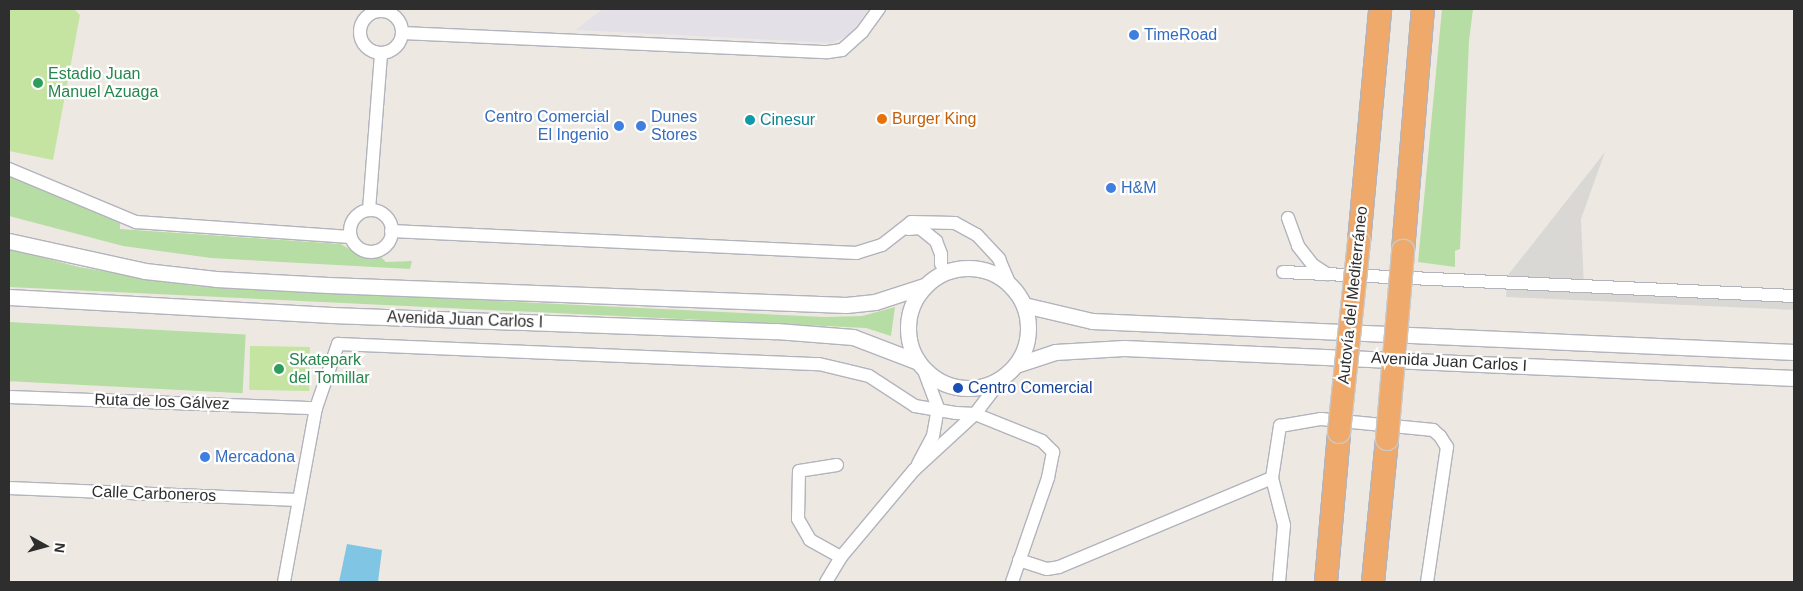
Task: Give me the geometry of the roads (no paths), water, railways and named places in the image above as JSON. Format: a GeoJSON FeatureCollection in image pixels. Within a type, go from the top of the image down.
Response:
{"type":"FeatureCollection","features":[{"type":"Feature","properties":{"kind":"highway"},"geometry":{"type":"LineString","coordinates":[[1370,107],[1372,9]]}},
{"type":"Feature","properties":{"kind":"highway","name":"Autovía del Mediterráneo"},"geometry":{"type":"LineString","coordinates":[[1326,582],[1380,9]]}},
{"type":"Feature","properties":{"kind":"highway"},"geometry":{"type":"LineString","coordinates":[[1373,582],[1387,439],[1423,9]]}},
{"type":"Feature","properties":{"kind":"highway"},"geometry":{"type":"LineString","coordinates":[[1418,80],[1430,9]]}},
{"type":"Feature","properties":{"kind":"street"},"geometry":{"type":"LineString","coordinates":[[402,33],[828,52],[842,50],[862,32],[879,9]]}},
{"type":"Feature","properties":{"kind":"street"},"geometry":{"type":"LineString","coordinates":[[376,12],[390,13],[398,19],[402,33],[394,49],[380,53],[370,51],[360,37],[365,18],[376,12]]}},
{"type":"Feature","properties":{"kind":"street"},"geometry":{"type":"LineString","coordinates":[[370,210],[380,53]]}},
{"type":"Feature","properties":{"kind":"street"},"geometry":{"type":"LineString","coordinates":[[9,169],[136,222],[350,236]]}},
{"type":"Feature","properties":{"kind":"street"},"geometry":{"type":"LineString","coordinates":[[370,210],[386,217],[392,231],[388,243],[376,252],[360,250],[350,236],[355,217],[370,210]]}},
{"type":"Feature","properties":{"kind":"street"},"geometry":{"type":"LineString","coordinates":[[1288,218],[1298,246],[1313,265],[1329,275]]}},
{"type":"Feature","properties":{"kind":"street"},"geometry":{"type":"LineString","coordinates":[[392,231],[856,253],[882,245],[912,222],[955,223],[977,235],[994,253],[1024,305],[1028,333],[1016,365],[1004,376],[975,414],[914,470],[842,557],[826,582]]}},
{"type":"Feature","properties":{"kind":"street"},"geometry":{"type":"LineString","coordinates":[[897,233],[920,228],[930,234],[941,254],[941,264]]}},
{"type":"Feature","properties":{"kind":"street"},"geometry":{"type":"LineString","coordinates":[[9,241],[145,271],[216,279],[778,304],[875,302],[924,286],[950,270],[974,267],[998,274],[1009,282]]}},
{"type":"Feature","properties":{"kind":"street"},"geometry":{"type":"LineString","coordinates":[[1283,272],[1794,296]]}},
{"type":"Feature","properties":{"kind":"street"},"geometry":{"type":"LineString","coordinates":[[914,470],[933,436],[938,408],[908,338],[908,318],[915,297],[924,286]]}},
{"type":"Feature","properties":{"kind":"street","name":"Avenida Juan Carlos I"},"geometry":{"type":"LineString","coordinates":[[9,297],[331,315],[776,331],[853,337],[920,365]]}},
{"type":"Feature","properties":{"kind":"street"},"geometry":{"type":"LineString","coordinates":[[1024,305],[1092,321],[1794,352]]}},
{"type":"Feature","properties":{"kind":"street"},"geometry":{"type":"LineString","coordinates":[[284,582],[316,408],[338,344],[819,364],[869,376],[915,406],[975,414],[1042,441],[1053,452],[1048,478],[1012,582]]}},
{"type":"Feature","properties":{"kind":"street","name":"Avenida Juan Carlos I"},"geometry":{"type":"LineString","coordinates":[[1016,365],[1054,352],[1124,348],[1794,378]]}},
{"type":"Feature","properties":{"kind":"street"},"geometry":{"type":"LineString","coordinates":[[920,365],[938,381],[958,388],[982,387],[1004,376]]}},
{"type":"Feature","properties":{"kind":"street","name":"Ruta de los Gálvez"},"geometry":{"type":"LineString","coordinates":[[9,396],[316,408]]}},
{"type":"Feature","properties":{"kind":"street"},"geometry":{"type":"LineString","coordinates":[[1279,582],[1284,525],[1272,478],[1280,426],[1321,419],[1433,430],[1447,447],[1427,582]]}},
{"type":"Feature","properties":{"kind":"street"},"geometry":{"type":"LineString","coordinates":[[837,464],[799,471],[798,519],[810,540],[842,557]]}},
{"type":"Feature","properties":{"kind":"street"},"geometry":{"type":"LineString","coordinates":[[1019,560],[1048,569],[1059,567],[1272,478]]}},
{"type":"Feature","properties":{"kind":"street","name":"Calle Carboneros"},"geometry":{"type":"LineString","coordinates":[[9,488],[298,500]]}},
{"type":"Feature","properties":{"kind":"water"},"geometry":{"type":"Polygon","coordinates":[[[347,544],[382,550],[378,582],[339,582],[347,544]]]}},
{"type":"Feature","properties":{"kind":"place","name":"TimeRoad"},"geometry":{"type":"Point","coordinates":[1134,35]}},
{"type":"Feature","properties":{"kind":"place","name":"Estadio Juan Manuel Azuaga"},"geometry":{"type":"Point","coordinates":[38,83]}},
{"type":"Feature","properties":{"kind":"place","name":"Burger King"},"geometry":{"type":"Point","coordinates":[882,119]}},
{"type":"Feature","properties":{"kind":"place","name":"Cinesur"},"geometry":{"type":"Point","coordinates":[750,120]}},
{"type":"Feature","properties":{"kind":"place","name":"Centro Comercial El Ingenio"},"geometry":{"type":"Point","coordinates":[619,126]}},
{"type":"Feature","properties":{"kind":"place","name":"Dunes Stores"},"geometry":{"type":"Point","coordinates":[641,126]}},
{"type":"Feature","properties":{"kind":"place","name":"H&M"},"geometry":{"type":"Point","coordinates":[1111,188]}},
{"type":"Feature","properties":{"kind":"place","name":"Skatepark del Tomillar"},"geometry":{"type":"Point","coordinates":[279,369]}},
{"type":"Feature","properties":{"kind":"place","name":"Centro Comercial"},"geometry":{"type":"Point","coordinates":[958,388]}},
{"type":"Feature","properties":{"kind":"place","name":"Mercadona"},"geometry":{"type":"Point","coordinates":[205,457]}}]}
